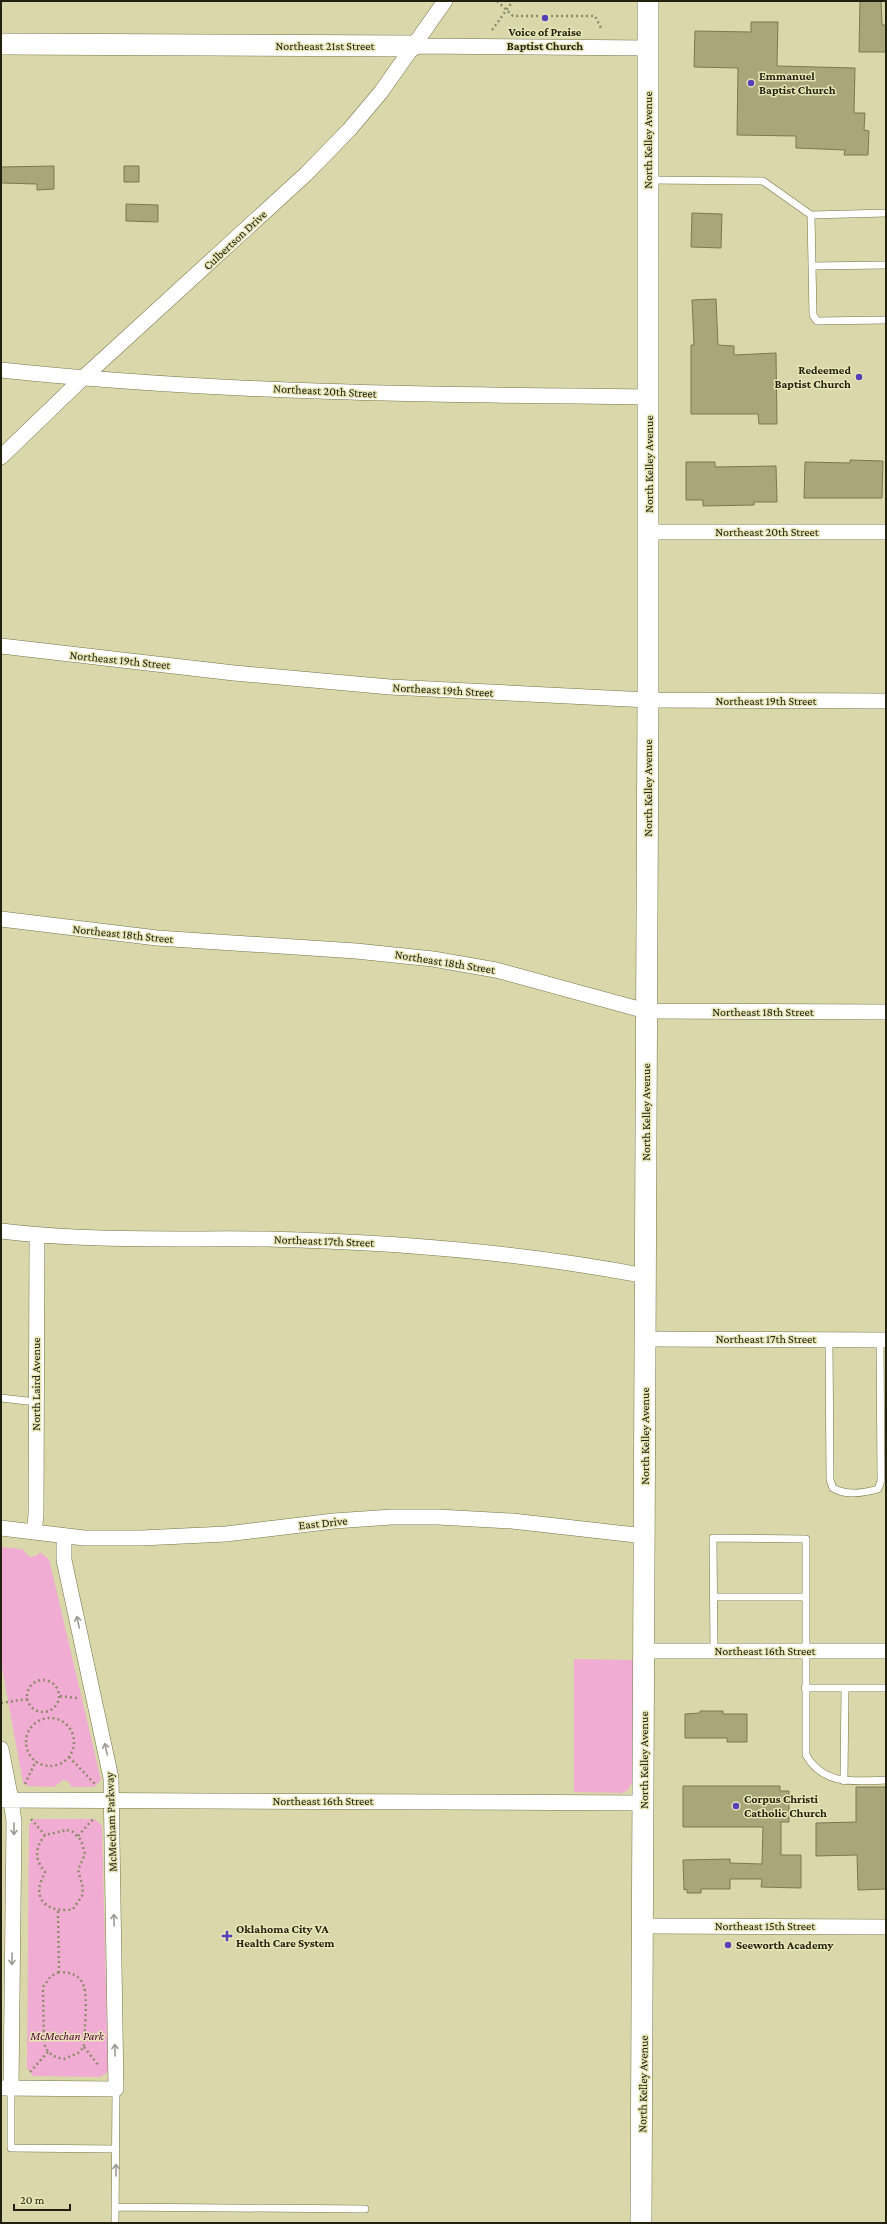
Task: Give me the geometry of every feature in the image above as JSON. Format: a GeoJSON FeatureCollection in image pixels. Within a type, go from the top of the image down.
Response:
{"type":"FeatureCollection","features":[{"type":"Feature","properties":{"kind":"street","name":"Culbertson Drive"},"geometry":{"type":"LineString","coordinates":[[1,457],[84,377],[306,174],[381,92],[445,1]]}},
{"type":"Feature","properties":{"kind":"street","name":"North Kelley Avenue"},"geometry":{"type":"LineString","coordinates":[[641,2223],[644,1926],[649,397],[648,1]]}},
{"type":"Feature","properties":{"kind":"street","name":"Northeast 21st Street"},"geometry":{"type":"LineString","coordinates":[[1,44],[648,48]]}},
{"type":"Feature","properties":{"kind":"street","name":"Northeast 20th Street"},"geometry":{"type":"LineString","coordinates":[[1,370],[84,377],[371,394],[649,397]]}},
{"type":"Feature","properties":{"kind":"street","name":"Northeast 20th Street"},"geometry":{"type":"LineString","coordinates":[[648,532],[886,532]]}},
{"type":"Feature","properties":{"kind":"street","name":"Northeast 19th Street"},"geometry":{"type":"LineString","coordinates":[[1,646],[226,672],[390,687],[648,700],[886,701]]}},
{"type":"Feature","properties":{"kind":"street","name":"Northeast 18th Street"},"geometry":{"type":"LineString","coordinates":[[1,918],[157,938],[364,952],[433,959],[496,970],[646,1012],[886,1012]]}},
{"type":"Feature","properties":{"kind":"street","name":"Northeast 17th Street"},"geometry":{"type":"LineString","coordinates":[[1,1231],[37,1236],[117,1240],[282,1240],[432,1246],[564,1262],[646,1276]]}},
{"type":"Feature","properties":{"kind":"street","name":"North Laird Avenue"},"geometry":{"type":"LineString","coordinates":[[34,1532],[36,1515],[37,1236]]}},
{"type":"Feature","properties":{"kind":"street","name":"Northeast 17th Street"},"geometry":{"type":"LineString","coordinates":[[645,1339],[883,1340]]}},
{"type":"Feature","properties":{"kind":"street","name":"East Drive"},"geometry":{"type":"LineString","coordinates":[[1,1528],[64,1536],[105,1538],[179,1537],[263,1530],[334,1521],[392,1517],[438,1517],[512,1521],[645,1536]]}},
{"type":"Feature","properties":{"kind":"street","name":"McMecham Parkway"},"geometry":{"type":"LineString","coordinates":[[64,1536],[64,1560],[111,1778],[116,2089]]}},
{"type":"Feature","properties":{"kind":"street","name":"Northeast 16th Street"},"geometry":{"type":"LineString","coordinates":[[645,1651],[886,1651]]}},
{"type":"Feature","properties":{"kind":"street"},"geometry":{"type":"LineString","coordinates":[[1,1749],[6,1800],[14,1822],[6,2088],[116,2089]]}},
{"type":"Feature","properties":{"kind":"street","name":"Northeast 16th Street"},"geometry":{"type":"LineString","coordinates":[[6,1800],[644,1803]]}},
{"type":"Feature","properties":{"kind":"street","name":"Northeast 15th Street"},"geometry":{"type":"LineString","coordinates":[[644,1926],[886,1926]]}},
{"type":"Feature","properties":{"kind":"lane"},"geometry":{"type":"LineString","coordinates":[[649,180],[763,181],[810,215],[886,213]]}},
{"type":"Feature","properties":{"kind":"lane"},"geometry":{"type":"LineString","coordinates":[[810,215],[812,315],[817,321],[886,320]]}},
{"type":"Feature","properties":{"kind":"lane"},"geometry":{"type":"LineString","coordinates":[[812,266],[886,265]]}},
{"type":"Feature","properties":{"kind":"lane"},"geometry":{"type":"LineString","coordinates":[[829,1340],[830,1480],[833,1488],[840,1493],[878,1490],[881,1481],[883,1340]]}},
{"type":"Feature","properties":{"kind":"lane"},"geometry":{"type":"LineString","coordinates":[[1,1398],[36,1402]]}},
{"type":"Feature","properties":{"kind":"lane"},"geometry":{"type":"LineString","coordinates":[[714,1651],[714,1538],[806,1539],[806,1755],[812,1766],[824,1775],[844,1781],[886,1780]]}},
{"type":"Feature","properties":{"kind":"lane"},"geometry":{"type":"LineString","coordinates":[[714,1597],[806,1597]]}},
{"type":"Feature","properties":{"kind":"lane"},"geometry":{"type":"LineString","coordinates":[[805,1688],[886,1688]]}},
{"type":"Feature","properties":{"kind":"lane"},"geometry":{"type":"LineString","coordinates":[[844,1781],[845,1688]]}},
{"type":"Feature","properties":{"kind":"lane"},"geometry":{"type":"LineString","coordinates":[[6,2088],[11,2148],[116,2149]]}},
{"type":"Feature","properties":{"kind":"lane"},"geometry":{"type":"LineString","coordinates":[[115,2223],[116,2089]]}},
{"type":"Feature","properties":{"kind":"lane"},"geometry":{"type":"LineString","coordinates":[[115,2207],[365,2210]]}},
{"type":"Feature","properties":{"kind":"path"},"geometry":{"type":"LineString","coordinates":[[497,1],[513,16],[595,15],[605,37]]}},
{"type":"Feature","properties":{"kind":"path"},"geometry":{"type":"LineString","coordinates":[[491,31],[513,1]]}},
{"type":"Feature","properties":{"kind":"path"},"geometry":{"type":"LineString","coordinates":[[45,1680],[51,1682],[58,1690],[60,1696],[57,1706],[48,1712],[41,1712],[33,1709],[27,1699],[28,1690],[34,1682],[45,1680]]}},
{"type":"Feature","properties":{"kind":"path"},"geometry":{"type":"LineString","coordinates":[[1,1703],[27,1699]]}},
{"type":"Feature","properties":{"kind":"path"},"geometry":{"type":"LineString","coordinates":[[46,1718],[48,1712]]}},
{"type":"Feature","properties":{"kind":"path"},"geometry":{"type":"LineString","coordinates":[[46,1718],[54,1718],[67,1724],[74,1738],[73,1751],[66,1760],[58,1764],[43,1765],[36,1761],[28,1752],[26,1736],[33,1725],[46,1718]]}},
{"type":"Feature","properties":{"kind":"path"},"geometry":{"type":"LineString","coordinates":[[23,1788],[36,1761]]}},
{"type":"Feature","properties":{"kind":"path"},"geometry":{"type":"LineString","coordinates":[[28,1814],[44,1835]]}},
{"type":"Feature","properties":{"kind":"path"},"geometry":{"type":"LineString","coordinates":[[78,1836],[98,1814]]}},
{"type":"Feature","properties":{"kind":"path"},"geometry":{"type":"LineString","coordinates":[[61,1832],[73,1832],[78,1836],[84,1847],[85,1854],[78,1870],[83,1888],[82,1896],[73,1909],[58,1910],[44,1902],[40,1897],[39,1888],[45,1872],[37,1862],[36,1857],[40,1841],[44,1835],[61,1832]]}},
{"type":"Feature","properties":{"kind":"path"},"geometry":{"type":"LineString","coordinates":[[58,1910],[59,1972]]}},
{"type":"Feature","properties":{"kind":"path"},"geometry":{"type":"LineString","coordinates":[[59,1972],[68,1972],[75,1975],[85,1988],[84,2047],[78,2053],[64,2059],[57,2058],[48,2052],[44,2043],[43,1987],[51,1976],[59,1972]]}},
{"type":"Feature","properties":{"kind":"path"},"geometry":{"type":"LineString","coordinates":[[27,2075],[48,2052]]}},
{"type":"Feature","properties":{"kind":"green space"},"geometry":{"type":"Polygon","coordinates":[[[1,1547],[22,1549],[30,1557],[38,1555],[40,1552],[49,1559],[101,1780],[94,1787],[71,1787],[69,1782],[63,1780],[54,1787],[28,1786],[23,1783],[1,1662],[1,1547]]]}},
{"type":"Feature","properties":{"kind":"green space"},"geometry":{"type":"Polygon","coordinates":[[[574,1659],[633,1660],[634,1780],[628,1790],[622,1793],[574,1792],[574,1659]]]}},
{"type":"Feature","properties":{"kind":"green space","name":"McMechan Park"},"geometry":{"type":"Polygon","coordinates":[[[34,1819],[95,1819],[102,1826],[108,2072],[100,2077],[33,2076],[27,2068],[29,1824],[34,1819]]]}},
{"type":"Feature","properties":{"kind":"building"},"geometry":{"type":"Polygon","coordinates":[[[860,1],[881,1],[882,25],[886,25],[886,52],[859,52],[860,1]]]}},
{"type":"Feature","properties":{"kind":"building"},"geometry":{"type":"Polygon","coordinates":[[[751,22],[778,22],[777,66],[855,68],[854,113],[865,113],[864,130],[869,131],[868,155],[844,155],[845,150],[796,148],[796,136],[737,135],[738,68],[694,67],[695,31],[751,32],[751,22]]]}},
{"type":"Feature","properties":{"kind":"building"},"geometry":{"type":"Polygon","coordinates":[[[54,166],[54,189],[37,190],[37,184],[1,183],[1,167],[54,166]]]}},
{"type":"Feature","properties":{"kind":"building"},"geometry":{"type":"Polygon","coordinates":[[[124,166],[139,166],[139,182],[124,182],[124,166]]]}},
{"type":"Feature","properties":{"kind":"building"},"geometry":{"type":"Polygon","coordinates":[[[126,204],[158,205],[158,222],[126,221],[126,204]]]}},
{"type":"Feature","properties":{"kind":"building"},"geometry":{"type":"Polygon","coordinates":[[[692,213],[722,214],[721,248],[691,247],[692,213]]]}},
{"type":"Feature","properties":{"kind":"building"},"geometry":{"type":"Polygon","coordinates":[[[716,299],[718,345],[734,346],[734,355],[776,353],[777,424],[759,424],[758,414],[691,414],[691,345],[694,345],[692,300],[716,299]]]}},
{"type":"Feature","properties":{"kind":"building"},"geometry":{"type":"Polygon","coordinates":[[[850,460],[883,461],[882,498],[804,498],[805,462],[850,463],[850,460]]]}},
{"type":"Feature","properties":{"kind":"building"},"geometry":{"type":"Polygon","coordinates":[[[686,462],[715,462],[715,467],[776,466],[777,502],[754,502],[754,505],[703,506],[703,500],[686,500],[686,462]]]}},
{"type":"Feature","properties":{"kind":"building"},"geometry":{"type":"Polygon","coordinates":[[[700,1711],[723,1711],[723,1714],[747,1714],[747,1742],[727,1742],[727,1738],[685,1738],[685,1714],[700,1713],[700,1711]]]}},
{"type":"Feature","properties":{"kind":"building"},"geometry":{"type":"Polygon","coordinates":[[[683,1786],[780,1786],[780,1791],[789,1791],[789,1822],[781,1822],[781,1855],[801,1855],[801,1888],[761,1887],[762,1879],[730,1879],[730,1889],[701,1889],[701,1893],[687,1893],[687,1889],[684,1890],[683,1860],[730,1859],[730,1863],[762,1864],[763,1827],[683,1827],[683,1786]]]}},
{"type":"Feature","properties":{"kind":"building"},"geometry":{"type":"Polygon","coordinates":[[[856,1787],[886,1787],[886,1889],[858,1890],[857,1855],[816,1856],[816,1823],[856,1822],[856,1787]]]}},
{"type":"Feature","properties":{"kind":"place","name":"Voice of Praise Baptist Church"},"geometry":{"type":"Point","coordinates":[545,18]}},
{"type":"Feature","properties":{"kind":"place","name":"Emmanuel Baptist Church"},"geometry":{"type":"Point","coordinates":[751,83]}},
{"type":"Feature","properties":{"kind":"place","name":"Redeemed Baptist Church"},"geometry":{"type":"Point","coordinates":[859,377]}},
{"type":"Feature","properties":{"kind":"place","name":"Corpus Christi Catholic Church"},"geometry":{"type":"Point","coordinates":[736,1806]}},
{"type":"Feature","properties":{"kind":"place","name":"Oklahoma City VA Health Care System"},"geometry":{"type":"Point","coordinates":[227,1936]}},
{"type":"Feature","properties":{"kind":"place","name":"Seeworth Academy"},"geometry":{"type":"Point","coordinates":[728,1945]}}]}
